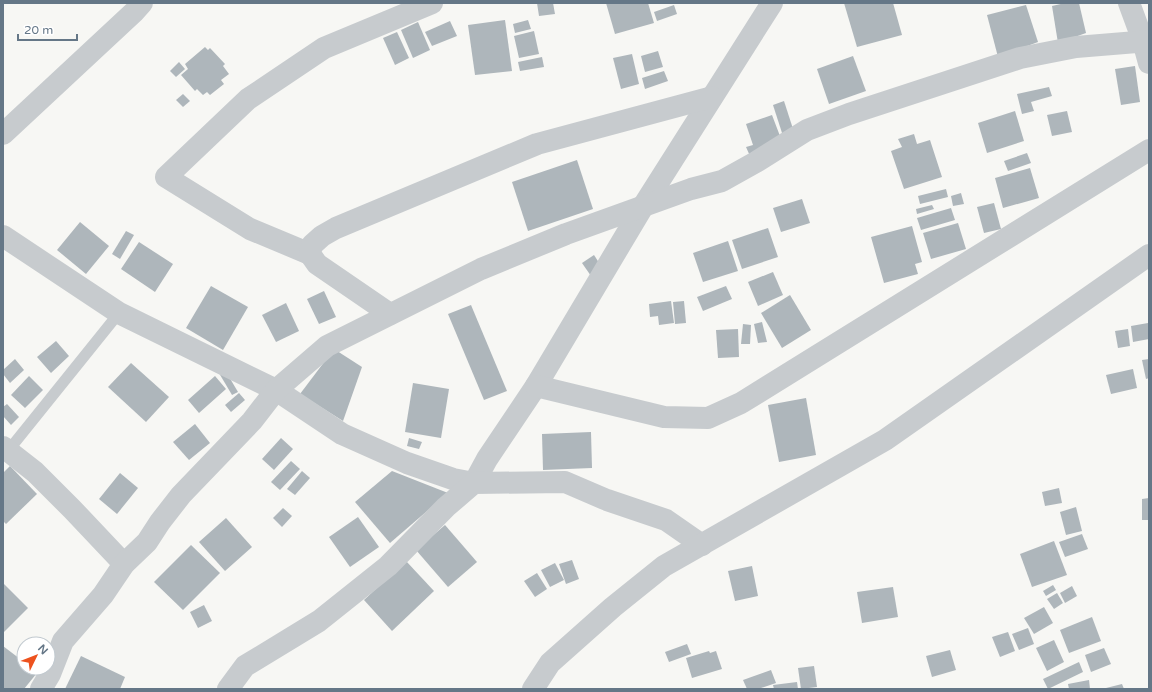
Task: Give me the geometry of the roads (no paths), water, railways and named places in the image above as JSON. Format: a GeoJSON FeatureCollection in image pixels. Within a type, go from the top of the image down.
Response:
{"type":"FeatureCollection","features":[{"type":"Feature","properties":{"kind":"street"},"geometry":{"type":"LineString","coordinates":[[3,134],[142,3]]}},
{"type":"Feature","properties":{"kind":"street"},"geometry":{"type":"LineString","coordinates":[[390,314],[317,264],[310,254],[250,229],[166,177],[248,99],[324,48],[432,3]]}},
{"type":"Feature","properties":{"kind":"street"},"geometry":{"type":"LineString","coordinates":[[228,689],[245,666],[319,621],[388,566],[446,507],[474,483],[487,459],[536,386],[642,208],[772,3]]}},
{"type":"Feature","properties":{"kind":"street"},"geometry":{"type":"LineString","coordinates":[[1129,3],[1146,41],[1149,62]]}},
{"type":"Feature","properties":{"kind":"street"},"geometry":{"type":"LineString","coordinates":[[41,689],[50,674],[63,641],[103,595],[124,564],[147,542],[181,495],[252,421],[276,390],[327,346],[481,269],[566,234],[642,208],[691,189],[722,181],[756,162],[806,130],[849,114],[1020,58],[1076,46],[1146,41]]}},
{"type":"Feature","properties":{"kind":"street"},"geometry":{"type":"LineString","coordinates":[[310,254],[312,245],[322,236],[336,228],[537,144],[712,97]]}},
{"type":"Feature","properties":{"kind":"street"},"geometry":{"type":"LineString","coordinates":[[536,386],[664,417],[708,418],[747,399],[1149,150]]}},
{"type":"Feature","properties":{"kind":"street"},"geometry":{"type":"LineString","coordinates":[[3,236],[118,313],[276,390],[342,434],[407,463],[453,479],[474,483],[565,482],[607,500],[666,520],[702,545]]}},
{"type":"Feature","properties":{"kind":"street"},"geometry":{"type":"LineString","coordinates":[[533,689],[550,663],[613,607],[664,566],[885,440],[1149,255]]}},
{"type":"Feature","properties":{"kind":"street"},"geometry":{"type":"LineString","coordinates":[[6,449],[35,472],[72,508],[124,564]]}},
{"type":"Feature","properties":{"kind":"lane"},"geometry":{"type":"LineString","coordinates":[[6,449],[118,313]]}}]}
